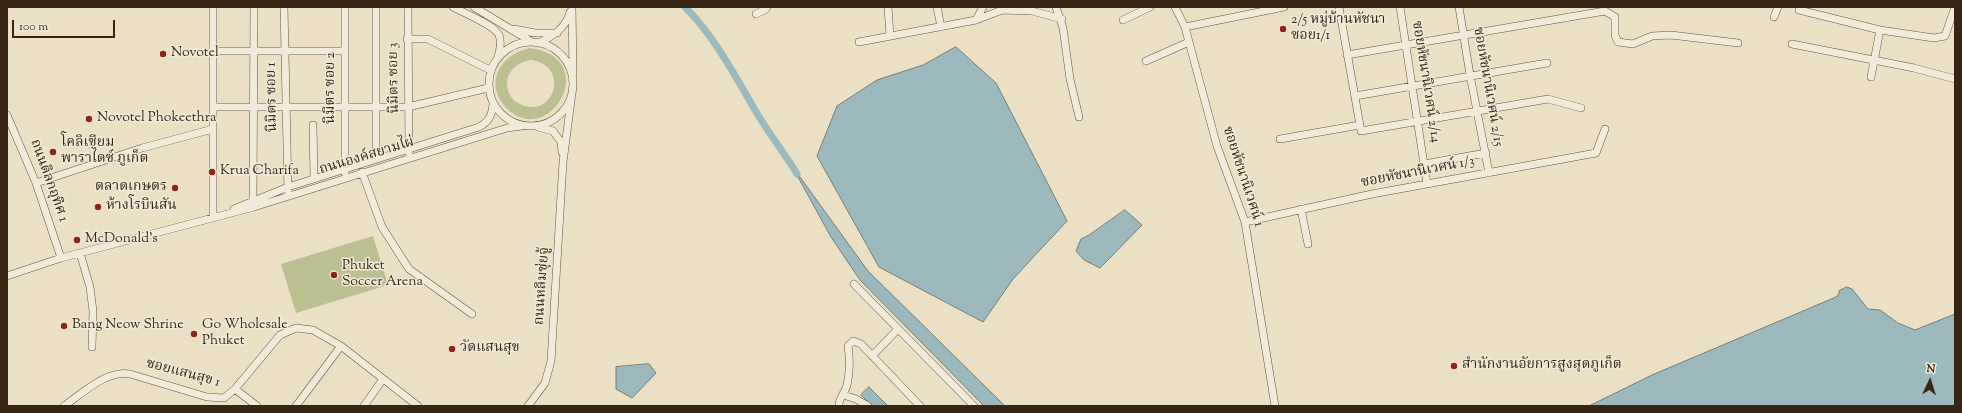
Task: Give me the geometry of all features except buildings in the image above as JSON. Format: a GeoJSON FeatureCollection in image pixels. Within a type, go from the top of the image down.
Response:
{"type":"FeatureCollection","features":[{"type":"Feature","properties":{"kind":"street"},"geometry":{"type":"LineString","coordinates":[[213,7],[213,129],[216,216]]}},
{"type":"Feature","properties":{"kind":"street"},"geometry":{"type":"LineString","coordinates":[[253,200],[254,7]]}},
{"type":"Feature","properties":{"kind":"street","name":"นิมิตร ซอย 1"},"geometry":{"type":"LineString","coordinates":[[284,7],[288,195]]}},
{"type":"Feature","properties":{"kind":"street","name":"นิมิตร ซอย 2"},"geometry":{"type":"LineString","coordinates":[[345,7],[345,178]]}},
{"type":"Feature","properties":{"kind":"street"},"geometry":{"type":"LineString","coordinates":[[376,7],[376,159]]}},
{"type":"Feature","properties":{"kind":"street","name":"นิมิตร ซอย 3"},"geometry":{"type":"LineString","coordinates":[[408,7],[409,158]]}},
{"type":"Feature","properties":{"kind":"street"},"geometry":{"type":"LineString","coordinates":[[453,7],[494,29],[499,36],[500,46],[498,57]]}},
{"type":"Feature","properties":{"kind":"street"},"geometry":{"type":"LineString","coordinates":[[474,7],[506,27],[535,42],[549,46],[560,54],[570,68],[573,80]]}},
{"type":"Feature","properties":{"kind":"street"},"geometry":{"type":"LineString","coordinates":[[571,7],[573,80],[572,93],[568,105],[561,115],[550,122],[537,127],[522,126],[509,121],[498,112],[493,104],[488,88],[490,70],[498,57],[509,48],[522,43],[535,42],[557,33],[565,25],[571,7]]}},
{"type":"Feature","properties":{"kind":"street"},"geometry":{"type":"LineString","coordinates":[[756,14],[766,10],[767,7]]}},
{"type":"Feature","properties":{"kind":"street"},"geometry":{"type":"LineString","coordinates":[[888,7],[890,36]]}},
{"type":"Feature","properties":{"kind":"street"},"geometry":{"type":"LineString","coordinates":[[937,7],[941,27]]}},
{"type":"Feature","properties":{"kind":"street"},"geometry":{"type":"LineString","coordinates":[[976,20],[983,7]]}},
{"type":"Feature","properties":{"kind":"street"},"geometry":{"type":"LineString","coordinates":[[1056,7],[1062,19],[1070,79],[1079,117]]}},
{"type":"Feature","properties":{"kind":"street"},"geometry":{"type":"LineString","coordinates":[[1123,20],[1150,7]]}},
{"type":"Feature","properties":{"kind":"street","name":"ซอยหัชนานิเวศน์ 1"},"geometry":{"type":"LineString","coordinates":[[1175,7],[1185,27],[1217,146],[1245,222],[1275,406]]}},
{"type":"Feature","properties":{"kind":"street"},"geometry":{"type":"LineString","coordinates":[[1185,27],[1284,7]]}},
{"type":"Feature","properties":{"kind":"street"},"geometry":{"type":"LineString","coordinates":[[1339,7],[1360,128]]}},
{"type":"Feature","properties":{"kind":"street","name":"ซอยหัชนานิเวศน์ 2/14"},"geometry":{"type":"LineString","coordinates":[[1400,7],[1427,184]]}},
{"type":"Feature","properties":{"kind":"street","name":"ซอยหัชนานิเวศน์ 2/15"},"geometry":{"type":"LineString","coordinates":[[1459,7],[1470,75],[1490,172]]}},
{"type":"Feature","properties":{"kind":"street"},"geometry":{"type":"LineString","coordinates":[[1774,16],[1778,7]]}},
{"type":"Feature","properties":{"kind":"street"},"geometry":{"type":"LineString","coordinates":[[1799,10],[1880,30],[1934,38],[1946,36],[1955,7]]}},
{"type":"Feature","properties":{"kind":"street"},"geometry":{"type":"LineString","coordinates":[[859,42],[976,20],[1002,10],[1018,10],[1062,19]]}},
{"type":"Feature","properties":{"kind":"street"},"geometry":{"type":"LineString","coordinates":[[1347,54],[1605,11],[1615,17],[1614,35],[1618,42],[1633,44],[1652,36],[1671,35],[1738,43]]}},
{"type":"Feature","properties":{"kind":"street"},"geometry":{"type":"LineString","coordinates":[[506,27],[535,33],[557,33]]}},
{"type":"Feature","properties":{"kind":"street"},"geometry":{"type":"LineString","coordinates":[[1871,77],[1880,30]]}},
{"type":"Feature","properties":{"kind":"street"},"geometry":{"type":"LineString","coordinates":[[408,39],[428,39],[490,70]]}},
{"type":"Feature","properties":{"kind":"street"},"geometry":{"type":"LineString","coordinates":[[1146,61],[1189,42]]}},
{"type":"Feature","properties":{"kind":"street"},"geometry":{"type":"LineString","coordinates":[[1792,44],[1874,60],[1955,79]]}},
{"type":"Feature","properties":{"kind":"street"},"geometry":{"type":"LineString","coordinates":[[212,50],[344,51]]}},
{"type":"Feature","properties":{"kind":"street"},"geometry":{"type":"LineString","coordinates":[[1355,96],[1470,75],[1548,63]]}},
{"type":"Feature","properties":{"kind":"street"},"geometry":{"type":"LineString","coordinates":[[213,107],[408,107],[488,88]]}},
{"type":"Feature","properties":{"kind":"street","name":"ถนนหลิมซุ่ยจู้"},"geometry":{"type":"LineString","coordinates":[[528,406],[545,383],[551,361],[563,162],[572,93]]}},
{"type":"Feature","properties":{"kind":"street"},"geometry":{"type":"LineString","coordinates":[[1280,139],[1417,122],[1548,99],[1581,108]]}},
{"type":"Feature","properties":{"kind":"street","name":"ถนนองค์สยามไผ่"},"geometry":{"type":"LineString","coordinates":[[216,216],[288,187],[479,127],[485,124],[490,117],[493,104]]}},
{"type":"Feature","properties":{"kind":"street","name":"ถนนติลกอุทิศ 1"},"geometry":{"type":"LineString","coordinates":[[7,114],[36,183],[61,258]]}},
{"type":"Feature","properties":{"kind":"street"},"geometry":{"type":"LineString","coordinates":[[313,125],[314,179]]}},
{"type":"Feature","properties":{"kind":"street","name":"ถนนองค์สยามไผ่"},"geometry":{"type":"LineString","coordinates":[[7,276],[61,258],[254,207],[288,195],[507,128],[522,126]]}},
{"type":"Feature","properties":{"kind":"street","name":"ถนนหลิมซุ่ยจู้"},"geometry":{"type":"LineString","coordinates":[[537,127],[554,131],[558,135],[561,142],[563,162]]}},
{"type":"Feature","properties":{"kind":"street"},"geometry":{"type":"LineString","coordinates":[[36,183],[142,148],[213,129]]}},
{"type":"Feature","properties":{"kind":"street","name":"ซอยหัชนานิเวศน์ 1/3"},"geometry":{"type":"LineString","coordinates":[[1245,222],[1301,209],[1427,184],[1596,154],[1605,129]]}},
{"type":"Feature","properties":{"kind":"street"},"geometry":{"type":"LineString","coordinates":[[1424,164],[1486,153]]}},
{"type":"Feature","properties":{"kind":"street"},"geometry":{"type":"LineString","coordinates":[[362,172],[382,227],[409,269],[472,314]]}},
{"type":"Feature","properties":{"kind":"street"},"geometry":{"type":"LineString","coordinates":[[1301,209],[1308,244]]}},
{"type":"Feature","properties":{"kind":"street"},"geometry":{"type":"LineString","coordinates":[[80,253],[90,287],[93,311],[92,347]]}},
{"type":"Feature","properties":{"kind":"street"},"geometry":{"type":"LineString","coordinates":[[854,284],[974,406]]}},
{"type":"Feature","properties":{"kind":"street","name":"ซอยแสนสุข 1"},"geometry":{"type":"LineString","coordinates":[[64,406],[110,375],[119,372],[208,397],[224,398],[236,389],[280,335],[296,328],[312,330],[341,346],[418,406]]}},
{"type":"Feature","properties":{"kind":"street"},"geometry":{"type":"LineString","coordinates":[[872,356],[898,329]]}},
{"type":"Feature","properties":{"kind":"street"},"geometry":{"type":"LineString","coordinates":[[839,406],[839,401],[847,386],[850,365],[848,346],[853,341],[861,344],[920,406]]}},
{"type":"Feature","properties":{"kind":"street"},"geometry":{"type":"LineString","coordinates":[[296,406],[341,346]]}},
{"type":"Feature","properties":{"kind":"street"},"geometry":{"type":"LineString","coordinates":[[364,406],[383,379]]}},
{"type":"Feature","properties":{"kind":"street"},"geometry":{"type":"LineString","coordinates":[[236,389],[257,406]]}},
{"type":"Feature","properties":{"kind":"street"},"geometry":{"type":"LineString","coordinates":[[843,396],[856,399],[868,406]]}},
{"type":"Feature","properties":{"kind":"street"},"geometry":{"type":"LineString","coordinates":[[224,398],[225,406]]}},
{"type":"Feature","properties":{"kind":"green space"},"geometry":{"type":"Polygon","coordinates":[[[530,48],[552,56],[564,69],[566,84],[561,100],[550,112],[536,119],[519,117],[503,104],[498,95],[496,77],[500,68],[512,55],[530,48]],[[531,60],[525,61],[511,71],[507,81],[507,87],[512,98],[520,104],[536,107],[551,97],[554,88],[554,79],[550,71],[543,64],[531,60]]]}},
{"type":"Feature","properties":{"kind":"green space","name":"Phuket Soccer Arena"},"geometry":{"type":"Polygon","coordinates":[[[373,236],[388,285],[296,313],[281,264],[373,236]]]}},
{"type":"Feature","properties":{"kind":"water"},"geometry":{"type":"Polygon","coordinates":[[[956,47],[996,83],[1067,221],[1013,279],[983,322],[879,267],[817,156],[837,106],[877,80],[923,65],[956,47]]]}},
{"type":"Feature","properties":{"kind":"water"},"geometry":{"type":"Polygon","coordinates":[[[792,166],[868,271],[1005,406],[984,406],[860,280],[831,237],[792,166]]]}},
{"type":"Feature","properties":{"kind":"water"},"geometry":{"type":"Polygon","coordinates":[[[1125,210],[1142,225],[1100,268],[1084,260],[1076,251],[1081,239],[1125,210]]]}},
{"type":"Feature","properties":{"kind":"water"},"geometry":{"type":"Polygon","coordinates":[[[1847,287],[1852,289],[1868,309],[1880,310],[1898,323],[1915,330],[1955,314],[1955,406],[1589,406],[1652,375],[1836,297],[1839,294],[1839,291],[1847,287]]]}},
{"type":"Feature","properties":{"kind":"water"},"geometry":{"type":"Polygon","coordinates":[[[649,364],[656,373],[632,398],[616,389],[616,367],[649,364]]]}},
{"type":"Feature","properties":{"kind":"water"},"geometry":{"type":"Polygon","coordinates":[[[869,387],[888,406],[872,406],[861,395],[869,387]]]}},
{"type":"Feature","properties":{"kind":"waterway"},"geometry":{"type":"LineString","coordinates":[[685,7],[716,45],[797,174]]}},
{"type":"Feature","properties":{"kind":"place","name":"2/5 หมู่บ้านหัชนา ซอย1/1"},"geometry":{"type":"Point","coordinates":[1283,29]}},
{"type":"Feature","properties":{"kind":"place","name":"Novotel"},"geometry":{"type":"Point","coordinates":[163,54]}},
{"type":"Feature","properties":{"kind":"place","name":"Novotel Phokeethra"},"geometry":{"type":"Point","coordinates":[89,119]}},
{"type":"Feature","properties":{"kind":"place","name":"โคลิเซียม พาราไดซ์ ภูเก็ต"},"geometry":{"type":"Point","coordinates":[53,152]}},
{"type":"Feature","properties":{"kind":"place","name":"Krua Charifa"},"geometry":{"type":"Point","coordinates":[212,172]}},
{"type":"Feature","properties":{"kind":"place","name":"ตลาดเกษตร"},"geometry":{"type":"Point","coordinates":[175,188]}},
{"type":"Feature","properties":{"kind":"place","name":"ห้างโรบินสัน"},"geometry":{"type":"Point","coordinates":[98,207]}},
{"type":"Feature","properties":{"kind":"place","name":"McDonald's"},"geometry":{"type":"Point","coordinates":[77,240]}},
{"type":"Feature","properties":{"kind":"place","name":"Phuket Soccer Arena"},"geometry":{"type":"Point","coordinates":[334,275]}},
{"type":"Feature","properties":{"kind":"place","name":"Bang Neow Shrine"},"geometry":{"type":"Point","coordinates":[64,326]}},
{"type":"Feature","properties":{"kind":"place","name":"Go Wholesale Phuket"},"geometry":{"type":"Point","coordinates":[194,334]}},
{"type":"Feature","properties":{"kind":"place","name":"วัดแสนสุข"},"geometry":{"type":"Point","coordinates":[452,349]}},
{"type":"Feature","properties":{"kind":"place","name":"สำนักงานอัยการสูงสุดภูเก็ต"},"geometry":{"type":"Point","coordinates":[1454,366]}}]}
